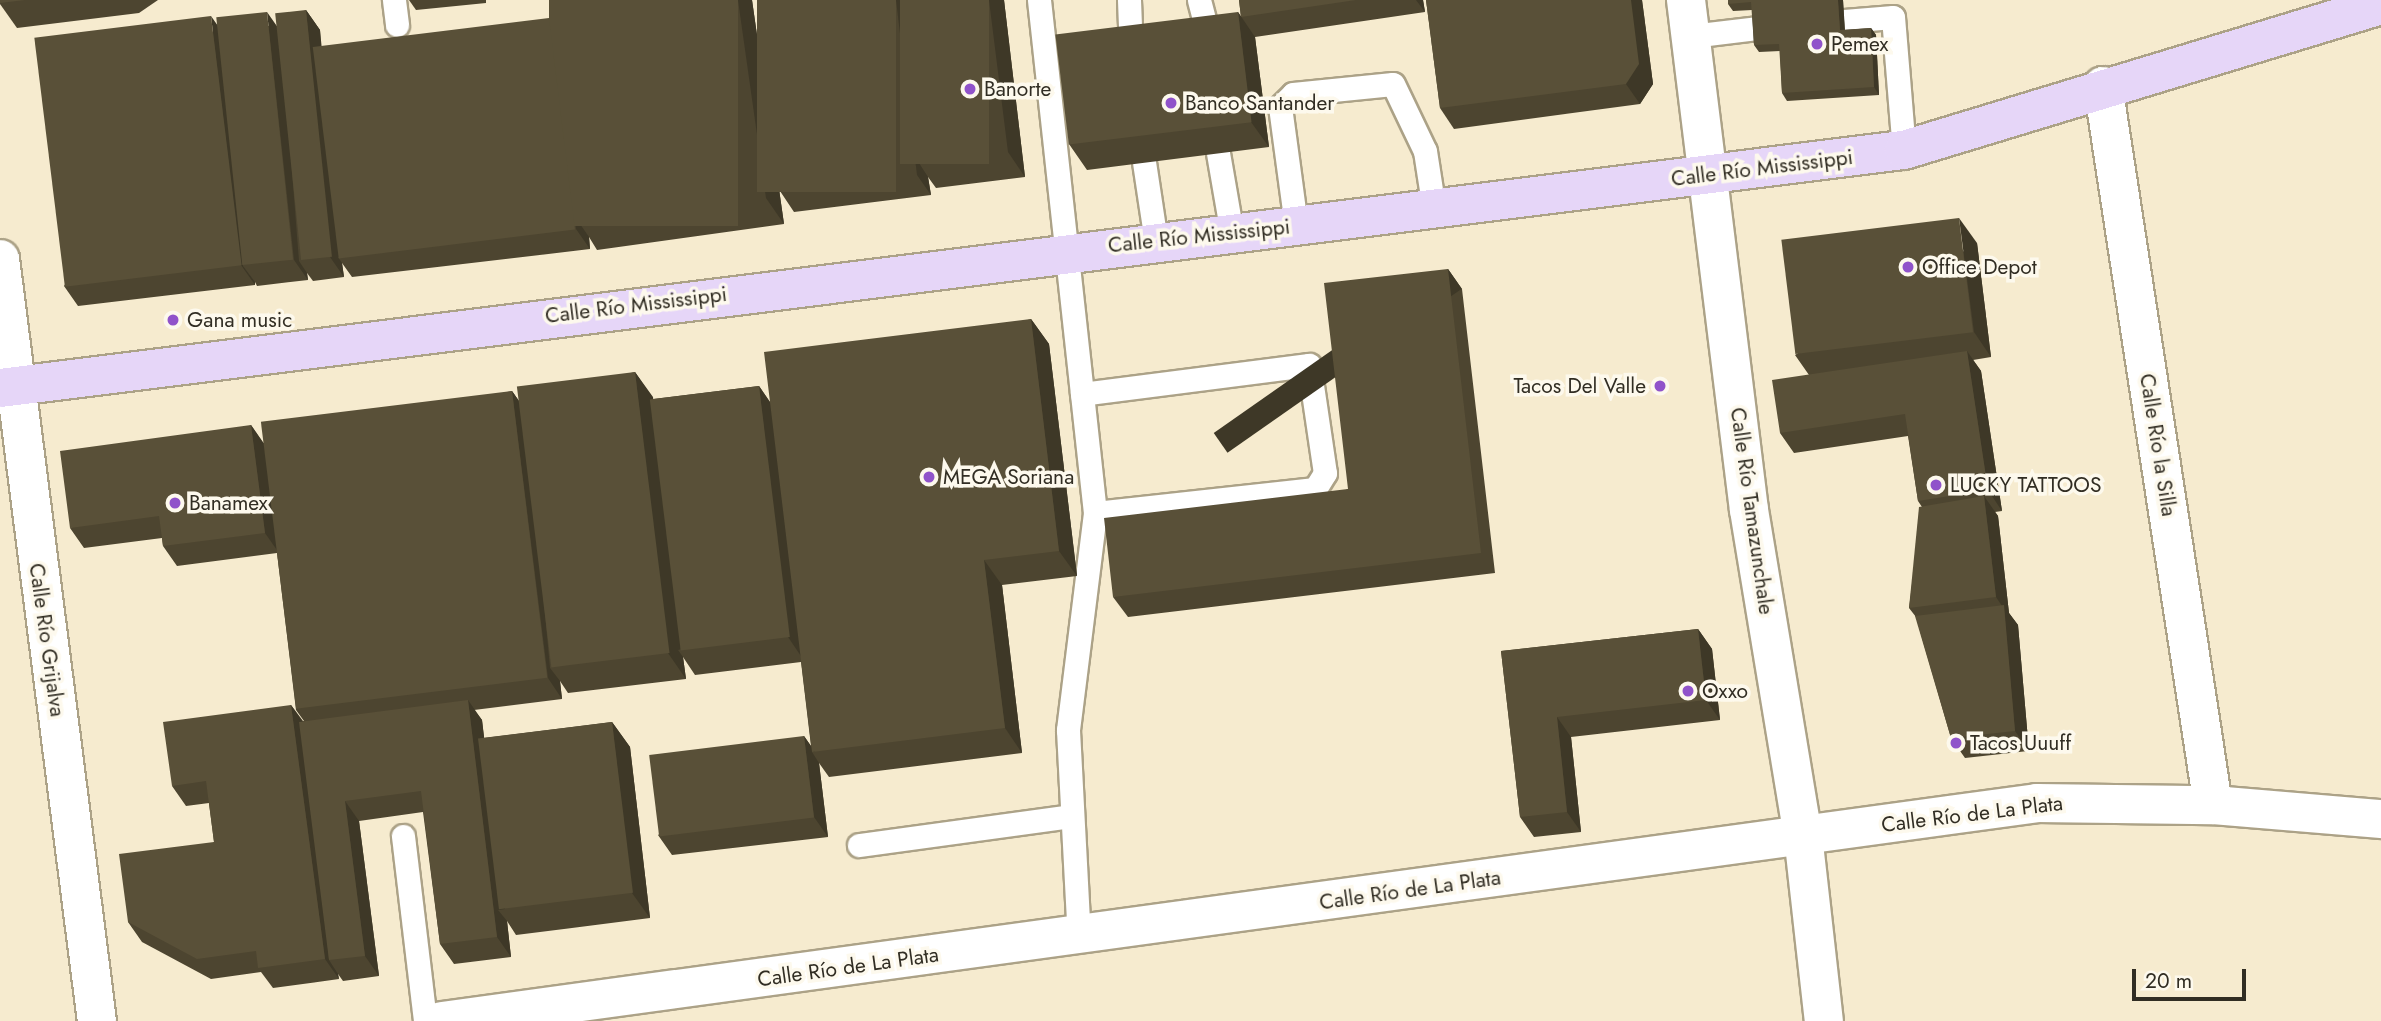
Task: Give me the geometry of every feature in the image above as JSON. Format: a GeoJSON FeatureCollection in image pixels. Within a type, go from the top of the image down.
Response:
{"type":"FeatureCollection","features":[{"type":"Feature","properties":{"kind":"street","name":"Calle Río Mississippi"},"geometry":{"type":"LineString","coordinates":[[6,387],[1067,250],[1232,234],[1904,150],[2103,86],[2381,5]]}},
{"type":"Feature","properties":{"kind":"street","name":"Calle Río Tamazunchale"},"geometry":{"type":"LineString","coordinates":[[1689,18],[1749,509],[1803,835],[1824,1021]]}},
{"type":"Feature","properties":{"kind":"street","name":"Calle Río la Silla"},"geometry":{"type":"LineString","coordinates":[[2103,86],[2213,805]]}},
{"type":"Feature","properties":{"kind":"street","name":"Calle Río Grijalva"},"geometry":{"type":"LineString","coordinates":[[0,262],[6,387],[97,1021]]}},
{"type":"Feature","properties":{"kind":"street","name":"Calle Río de La Plata"},"geometry":{"type":"LineString","coordinates":[[442,1021],[492,1018],[2037,803],[2213,805],[2381,819]]}},
{"type":"Feature","properties":{"kind":"lane"},"geometry":{"type":"LineString","coordinates":[[394,0],[397,25]]}},
{"type":"Feature","properties":{"kind":"lane"},"geometry":{"type":"LineString","coordinates":[[1039,0],[1095,513],[1068,730],[1070,816],[1079,936]]}},
{"type":"Feature","properties":{"kind":"lane"},"geometry":{"type":"LineString","coordinates":[[1129,0],[1130,51]]}},
{"type":"Feature","properties":{"kind":"lane"},"geometry":{"type":"LineString","coordinates":[[1199,0],[1210,43]]}},
{"type":"Feature","properties":{"kind":"lane"},"geometry":{"type":"LineString","coordinates":[[1844,21],[1893,17],[1904,150]]}},
{"type":"Feature","properties":{"kind":"lane"},"geometry":{"type":"LineString","coordinates":[[1689,18],[1757,28]]}},
{"type":"Feature","properties":{"kind":"lane"},"geometry":{"type":"LineString","coordinates":[[1296,225],[1280,107],[1293,94],[1393,84],[1425,150],[1434,208]]}},
{"type":"Feature","properties":{"kind":"lane"},"geometry":{"type":"LineString","coordinates":[[1217,153],[1232,234]]}},
{"type":"Feature","properties":{"kind":"lane"},"geometry":{"type":"LineString","coordinates":[[1144,162],[1156,241]]}},
{"type":"Feature","properties":{"kind":"lane"},"geometry":{"type":"LineString","coordinates":[[1082,394],[1309,365],[1325,474],[1315,489],[1095,513]]}},
{"type":"Feature","properties":{"kind":"lane"},"geometry":{"type":"LineString","coordinates":[[859,845],[1070,816]]}},
{"type":"Feature","properties":{"kind":"lane"},"geometry":{"type":"LineString","coordinates":[[403,836],[425,1021]]}},
{"type":"Feature","properties":{"kind":"building"},"geometry":{"type":"Polygon","coordinates":[[[0,0],[25,0],[0,3],[0,0]]]}},
{"type":"Feature","properties":{"kind":"building"},"geometry":{"type":"Polygon","coordinates":[[[549,0],[738,0],[738,226],[549,226],[549,0]]]}},
{"type":"Feature","properties":{"kind":"building"},"geometry":{"type":"Polygon","coordinates":[[[757,0],[896,0],[896,192],[757,192],[757,0]]]}},
{"type":"Feature","properties":{"kind":"building","name":"Banorte"},"geometry":{"type":"Polygon","coordinates":[[[900,0],[989,0],[989,164],[900,164],[900,0]]]}},
{"type":"Feature","properties":{"kind":"building"},"geometry":{"type":"Polygon","coordinates":[[[1239,0],[1356,0],[1241,17],[1239,0]]]}},
{"type":"Feature","properties":{"kind":"building"},"geometry":{"type":"Polygon","coordinates":[[[1426,0],[1631,0],[1639,64],[1626,84],[1440,108],[1426,0]]]}},
{"type":"Feature","properties":{"kind":"building","name":"Pemex"},"geometry":{"type":"Polygon","coordinates":[[[1728,0],[1838,0],[1840,30],[1871,28],[1874,87],[1782,93],[1779,44],[1754,45],[1751,2],[1728,4],[1728,0]]]}},
{"type":"Feature","properties":{"kind":"building"},"geometry":{"type":"Polygon","coordinates":[[[306,10],[332,257],[301,260],[275,13],[306,10]]]}},
{"type":"Feature","properties":{"kind":"building"},"geometry":{"type":"Polygon","coordinates":[[[267,12],[293,260],[242,265],[216,17],[267,12]]]}},
{"type":"Feature","properties":{"kind":"building","name":"Banco Santander"},"geometry":{"type":"Polygon","coordinates":[[[1238,12],[1252,122],[1069,145],[1055,34],[1238,12]]]}},
{"type":"Feature","properties":{"kind":"building"},"geometry":{"type":"Polygon","coordinates":[[[211,16],[242,265],[65,287],[34,38],[211,16]]]}},
{"type":"Feature","properties":{"kind":"building"},"geometry":{"type":"Polygon","coordinates":[[[549,18],[575,229],[339,258],[313,47],[549,18]]]}},
{"type":"Feature","properties":{"kind":"building"},"geometry":{"type":"Polygon","coordinates":[[[1959,218],[1973,332],[1795,354],[1781,240],[1959,218]]]}},
{"type":"Feature","properties":{"kind":"building"},"geometry":{"type":"Polygon","coordinates":[[[1448,269],[1481,553],[1113,597],[1104,518],[1348,489],[1324,283],[1448,269]]]}},
{"type":"Feature","properties":{"kind":"building","name":"MEGA Soriana"},"geometry":{"type":"Polygon","coordinates":[[[1031,319],[1059,551],[984,560],[1005,728],[812,752],[764,352],[1031,319]]]}},
{"type":"Feature","properties":{"kind":"building"},"geometry":{"type":"Polygon","coordinates":[[[1967,351],[1988,490],[1918,501],[1905,414],[1780,433],[1772,380],[1967,351]]]}},
{"type":"Feature","properties":{"kind":"building"},"geometry":{"type":"Polygon","coordinates":[[[635,372],[669,653],[551,667],[517,387],[635,372]]]}},
{"type":"Feature","properties":{"kind":"building"},"geometry":{"type":"Polygon","coordinates":[[[759,386],[790,637],[681,651],[650,399],[759,386]]]}},
{"type":"Feature","properties":{"kind":"building"},"geometry":{"type":"Polygon","coordinates":[[[512,391],[547,678],[296,709],[261,422],[512,391]]]}},
{"type":"Feature","properties":{"kind":"building","name":"Banamex"},"geometry":{"type":"Polygon","coordinates":[[[251,425],[265,533],[163,546],[159,516],[70,528],[60,451],[251,425]]]}},
{"type":"Feature","properties":{"kind":"building"},"geometry":{"type":"Polygon","coordinates":[[[1984,496],[1996,597],[1909,608],[1919,507],[1984,496]]]}},
{"type":"Feature","properties":{"kind":"building"},"geometry":{"type":"Polygon","coordinates":[[[2004,605],[2015,731],[1951,738],[1915,616],[2004,605]]]}},
{"type":"Feature","properties":{"kind":"building"},"geometry":{"type":"Polygon","coordinates":[[[1698,629],[1706,700],[1557,717],[1567,812],[1520,817],[1501,651],[1698,629]]]}},
{"type":"Feature","properties":{"kind":"building"},"geometry":{"type":"Polygon","coordinates":[[[468,700],[497,937],[440,944],[421,791],[345,801],[365,956],[329,960],[299,722],[468,700]]]}},
{"type":"Feature","properties":{"kind":"building"},"geometry":{"type":"Polygon","coordinates":[[[291,705],[325,959],[258,968],[256,951],[197,959],[128,922],[119,854],[214,842],[206,781],[172,786],[163,722],[291,705]]]}},
{"type":"Feature","properties":{"kind":"building"},"geometry":{"type":"Polygon","coordinates":[[[612,722],[633,893],[499,909],[478,738],[612,722]]]}},
{"type":"Feature","properties":{"kind":"building"},"geometry":{"type":"Polygon","coordinates":[[[804,736],[814,817],[659,836],[649,755],[804,736]]]}},
{"type":"Feature","properties":{"kind":"place","name":"Pemex"},"geometry":{"type":"Point","coordinates":[1817,44]}},
{"type":"Feature","properties":{"kind":"place","name":"Banorte"},"geometry":{"type":"Point","coordinates":[970,89]}},
{"type":"Feature","properties":{"kind":"place","name":"Banco Santander"},"geometry":{"type":"Point","coordinates":[1171,103]}},
{"type":"Feature","properties":{"kind":"place","name":"Office Depot"},"geometry":{"type":"Point","coordinates":[1908,267]}},
{"type":"Feature","properties":{"kind":"place","name":"Gana music"},"geometry":{"type":"Point","coordinates":[173,320]}},
{"type":"Feature","properties":{"kind":"place","name":"Tacos Del Valle"},"geometry":{"type":"Point","coordinates":[1660,386]}},
{"type":"Feature","properties":{"kind":"place","name":"MEGA Soriana"},"geometry":{"type":"Point","coordinates":[929,477]}},
{"type":"Feature","properties":{"kind":"place","name":"LUCKY TATTOOS"},"geometry":{"type":"Point","coordinates":[1936,485]}},
{"type":"Feature","properties":{"kind":"place","name":"Banamex"},"geometry":{"type":"Point","coordinates":[175,503]}},
{"type":"Feature","properties":{"kind":"place","name":"Oxxo"},"geometry":{"type":"Point","coordinates":[1688,691]}},
{"type":"Feature","properties":{"kind":"place","name":"Tacos Uuuff"},"geometry":{"type":"Point","coordinates":[1956,743]}}]}
